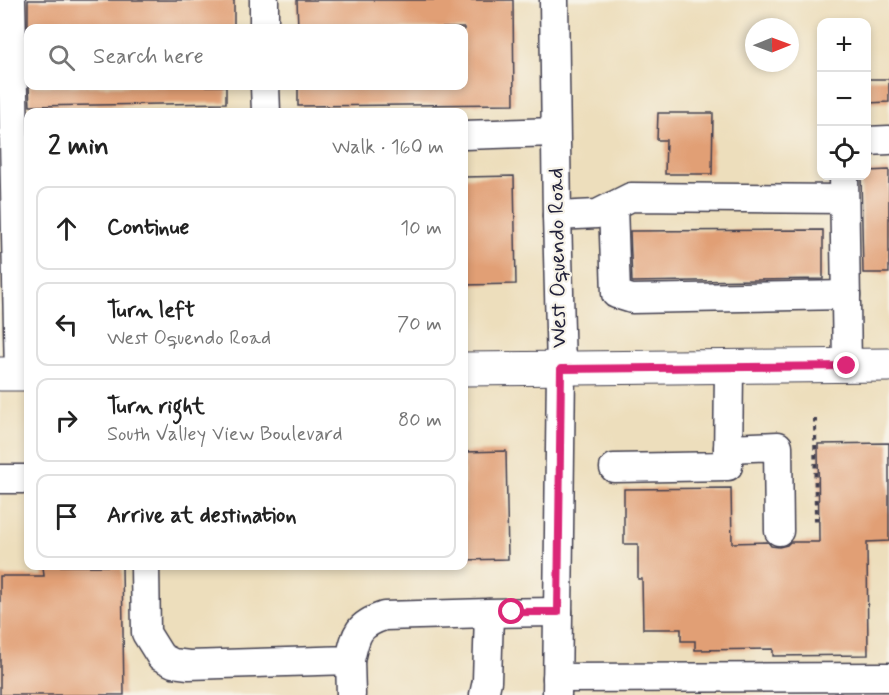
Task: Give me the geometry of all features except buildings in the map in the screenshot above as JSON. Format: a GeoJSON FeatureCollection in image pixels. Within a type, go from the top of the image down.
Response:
{"type":"FeatureCollection","features":[{"type":"Feature","properties":{"kind":"main road"},"geometry":{"type":"LineString","coordinates":[[468,369],[889,365]]}},
{"type":"Feature","properties":{"kind":"street"},"geometry":{"type":"LineString","coordinates":[[11,0],[22,137],[16,374]]}},
{"type":"Feature","properties":{"kind":"street"},"geometry":{"type":"LineString","coordinates":[[264,0],[264,24]]}},
{"type":"Feature","properties":{"kind":"street","name":"West Oquendo Road"},"geometry":{"type":"LineString","coordinates":[[554,0],[561,369],[557,687]]}},
{"type":"Feature","properties":{"kind":"street"},"geometry":{"type":"LineString","coordinates":[[265,90],[266,108]]}},
{"type":"Feature","properties":{"kind":"street"},"geometry":{"type":"LineString","coordinates":[[468,135],[555,132]]}},
{"type":"Feature","properties":{"kind":"street"},"geometry":{"type":"LineString","coordinates":[[871,141],[889,140]]}},
{"type":"Feature","properties":{"kind":"street"},"geometry":{"type":"LineString","coordinates":[[557,216],[597,214],[631,197],[844,187],[847,366]]}},
{"type":"Feature","properties":{"kind":"street"},"geometry":{"type":"LineString","coordinates":[[613,206],[616,294],[632,298],[846,295]]}},
{"type":"Feature","properties":{"kind":"street"},"geometry":{"type":"LineString","coordinates":[[614,468],[728,466],[729,367]]}},
{"type":"Feature","properties":{"kind":"street"},"geometry":{"type":"LineString","coordinates":[[728,448],[778,446],[779,531]]}},
{"type":"Feature","properties":{"kind":"street"},"geometry":{"type":"LineString","coordinates":[[0,479],[24,479]]}},
{"type":"Feature","properties":{"kind":"street"},"geometry":{"type":"LineString","coordinates":[[145,570],[146,633],[161,657],[173,663],[350,660]]}},
{"type":"Feature","properties":{"kind":"street"},"geometry":{"type":"LineString","coordinates":[[351,695],[350,660],[355,637],[364,625],[374,620],[384,616],[558,612]]}},
{"type":"Feature","properties":{"kind":"street"},"geometry":{"type":"LineString","coordinates":[[484,695],[487,681],[489,613]]}},
{"type":"Feature","properties":{"kind":"street"},"geometry":{"type":"LineString","coordinates":[[557,687],[889,677]]}},
{"type":"Feature","properties":{"kind":"path"},"geometry":{"type":"LineString","coordinates":[[815,418],[816,524]]}},
{"type":"Feature","properties":{"kind":"route"},"geometry":{"type":"LineString","coordinates":[[512,612],[558,612],[561,369],[847,366]]}}]}
